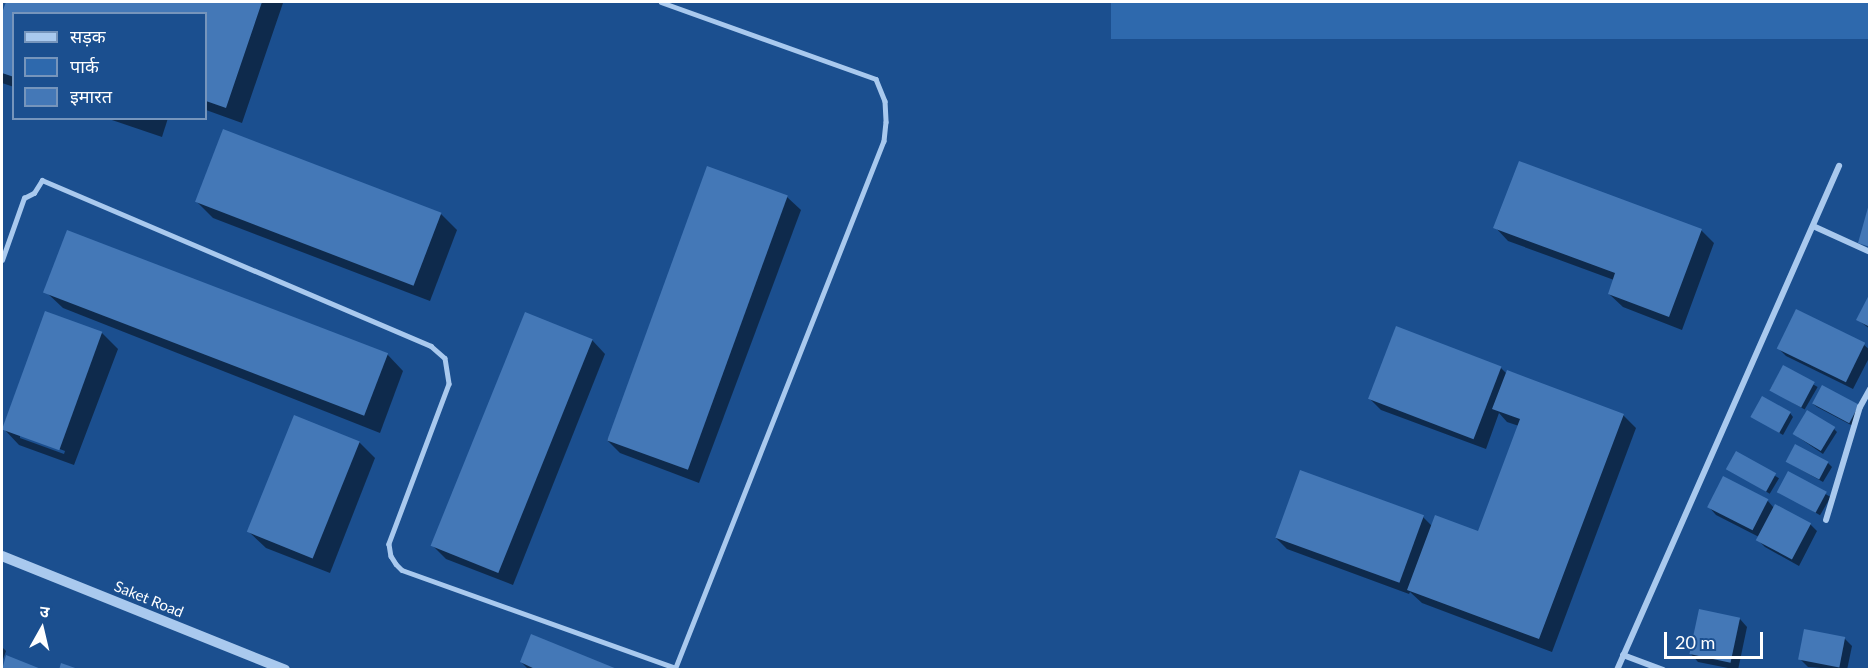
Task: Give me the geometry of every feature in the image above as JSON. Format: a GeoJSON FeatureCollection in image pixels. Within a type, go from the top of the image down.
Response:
{"type":"FeatureCollection","features":[{"type":"Feature","properties":{"kind":"street"},"geometry":{"type":"LineString","coordinates":[[1617,669],[1839,166]]}},
{"type":"Feature","properties":{"kind":"street"},"geometry":{"type":"LineString","coordinates":[[1812,226],[1869,252]]}},
{"type":"Feature","properties":{"kind":"street"},"geometry":{"type":"LineString","coordinates":[[1826,520],[1860,407],[1869,388]]}},
{"type":"Feature","properties":{"kind":"street","name":"Saket Road"},"geometry":{"type":"LineString","coordinates":[[2,556],[285,669]]}},
{"type":"Feature","properties":{"kind":"street"},"geometry":{"type":"LineString","coordinates":[[1623,655],[1663,669]]}},
{"type":"Feature","properties":{"kind":"lane"},"geometry":{"type":"LineString","coordinates":[[2,260],[24,198],[34,193],[42,180],[431,346],[446,358],[449,384],[389,543],[391,556],[396,564],[402,570],[675,669],[884,141],[886,122],[885,100],[876,79],[661,2]]}},
{"type":"Feature","properties":{"kind":"green space"},"geometry":{"type":"Polygon","coordinates":[[[1111,2],[1869,2],[1869,39],[1111,39],[1111,2]]]}},
{"type":"Feature","properties":{"kind":"building"},"geometry":{"type":"Polygon","coordinates":[[[6,2],[262,2],[226,108],[207,101],[207,12],[12,12],[12,76],[2,73],[2,13],[6,2]]]}},
{"type":"Feature","properties":{"kind":"building"},"geometry":{"type":"Polygon","coordinates":[[[223,129],[441,213],[414,286],[195,202],[223,129]]]}},
{"type":"Feature","properties":{"kind":"building"},"geometry":{"type":"Polygon","coordinates":[[[1519,161],[1702,229],[1669,317],[1608,294],[1615,273],[1493,228],[1519,161]]]}},
{"type":"Feature","properties":{"kind":"building"},"geometry":{"type":"Polygon","coordinates":[[[707,166],[788,195],[688,470],[607,440],[707,166]]]}},
{"type":"Feature","properties":{"kind":"building"},"geometry":{"type":"Polygon","coordinates":[[[1870,204],[1870,247],[1858,243],[1870,204]]]}},
{"type":"Feature","properties":{"kind":"building"},"geometry":{"type":"Polygon","coordinates":[[[67,230],[388,353],[364,416],[43,293],[67,230]]]}},
{"type":"Feature","properties":{"kind":"building"},"geometry":{"type":"Polygon","coordinates":[[[1870,293],[1870,327],[1856,320],[1870,293]]]}},
{"type":"Feature","properties":{"kind":"building"},"geometry":{"type":"Polygon","coordinates":[[[1796,309],[1865,343],[1846,382],[1777,349],[1796,309]]]}},
{"type":"Feature","properties":{"kind":"building"},"geometry":{"type":"Polygon","coordinates":[[[45,311],[102,332],[59,450],[2,429],[45,311]]]}},
{"type":"Feature","properties":{"kind":"building"},"geometry":{"type":"Polygon","coordinates":[[[525,312],[593,339],[498,573],[431,546],[525,312]]]}},
{"type":"Feature","properties":{"kind":"building"},"geometry":{"type":"Polygon","coordinates":[[[1396,326],[1501,366],[1474,439],[1368,399],[1396,326]]]}},
{"type":"Feature","properties":{"kind":"building"},"geometry":{"type":"Polygon","coordinates":[[[1783,365],[1815,382],[1801,408],[1769,391],[1783,365]]]}},
{"type":"Feature","properties":{"kind":"building"},"geometry":{"type":"Polygon","coordinates":[[[1507,370],[1624,414],[1539,639],[1407,590],[1435,515],[1478,531],[1520,419],[1492,409],[1507,370]]]}},
{"type":"Feature","properties":{"kind":"building"},"geometry":{"type":"Polygon","coordinates":[[[1822,385],[1859,405],[1849,423],[1812,404],[1822,385]]]}},
{"type":"Feature","properties":{"kind":"building"},"geometry":{"type":"Polygon","coordinates":[[[1762,396],[1791,412],[1779,433],[1750,417],[1762,396]]]}},
{"type":"Feature","properties":{"kind":"building"},"geometry":{"type":"Polygon","coordinates":[[[1807,410],[1835,427],[1821,451],[1793,434],[1807,410]]]}},
{"type":"Feature","properties":{"kind":"building"},"geometry":{"type":"Polygon","coordinates":[[[294,415],[360,442],[313,558],[247,532],[294,415]]]}},
{"type":"Feature","properties":{"kind":"building"},"geometry":{"type":"Polygon","coordinates":[[[1795,444],[1829,462],[1819,479],[1786,462],[1795,444]]]}},
{"type":"Feature","properties":{"kind":"building"},"geometry":{"type":"Polygon","coordinates":[[[1736,451],[1776,473],[1766,492],[1726,469],[1736,451]]]}},
{"type":"Feature","properties":{"kind":"building"},"geometry":{"type":"Polygon","coordinates":[[[1300,470],[1424,515],[1399,583],[1275,538],[1300,470]]]}},
{"type":"Feature","properties":{"kind":"building"},"geometry":{"type":"Polygon","coordinates":[[[1788,471],[1827,492],[1816,513],[1777,492],[1788,471]]]}},
{"type":"Feature","properties":{"kind":"building"},"geometry":{"type":"Polygon","coordinates":[[[1723,476],[1768,499],[1753,530],[1707,507],[1723,476]]]}},
{"type":"Feature","properties":{"kind":"building"},"geometry":{"type":"Polygon","coordinates":[[[1775,504],[1811,523],[1792,559],[1756,540],[1775,504]]]}},
{"type":"Feature","properties":{"kind":"building"},"geometry":{"type":"Polygon","coordinates":[[[1699,609],[1740,618],[1731,663],[1689,654],[1699,609]]]}},
{"type":"Feature","properties":{"kind":"building"},"geometry":{"type":"Polygon","coordinates":[[[1804,629],[1845,637],[1839,667],[1798,659],[1804,629]]]}},
{"type":"Feature","properties":{"kind":"building"},"geometry":{"type":"Polygon","coordinates":[[[531,634],[617,670],[537,670],[520,662],[531,634]]]}},
{"type":"Feature","properties":{"kind":"building"},"geometry":{"type":"Polygon","coordinates":[[[6,655],[41,669],[41,670],[2,670],[6,655]]]}},
{"type":"Feature","properties":{"kind":"building"},"geometry":{"type":"Polygon","coordinates":[[[61,663],[78,669],[78,670],[59,670],[61,663]]]}}]}
